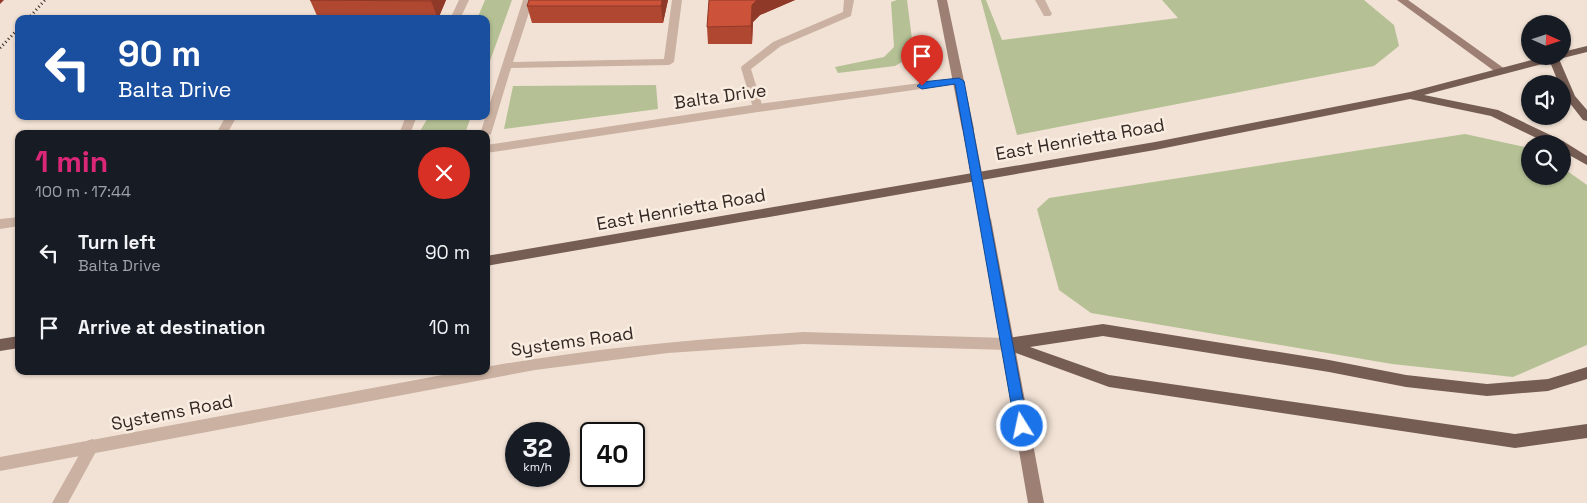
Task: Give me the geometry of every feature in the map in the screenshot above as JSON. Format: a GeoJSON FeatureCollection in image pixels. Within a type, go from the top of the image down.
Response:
{"type":"FeatureCollection","features":[{"type":"Feature","properties":{"kind":"main road","name":"East Henrietta Road"},"geometry":{"type":"LineString","coordinates":[[1571,54],[1587,49]]}},
{"type":"Feature","properties":{"kind":"main road","name":"East Henrietta Road"},"geometry":{"type":"LineString","coordinates":[[490,260],[1155,146],[1410,95],[1528,65]]}},
{"type":"Feature","properties":{"kind":"main road"},"geometry":{"type":"LineString","coordinates":[[1557,65],[1570,97],[1587,117]]}},
{"type":"Feature","properties":{"kind":"main road"},"geometry":{"type":"LineString","coordinates":[[1410,95],[1494,113],[1543,135]]}},
{"type":"Feature","properties":{"kind":"main road"},"geometry":{"type":"LineString","coordinates":[[1571,151],[1587,161]]}},
{"type":"Feature","properties":{"kind":"main road"},"geometry":{"type":"LineString","coordinates":[[1007,344],[1103,330],[1329,366],[1406,381],[1487,390],[1548,385],[1587,373]]}},
{"type":"Feature","properties":{"kind":"main road"},"geometry":{"type":"LineString","coordinates":[[0,345],[15,343]]}},
{"type":"Feature","properties":{"kind":"main road"},"geometry":{"type":"LineString","coordinates":[[1007,344],[1118,382],[1515,441],[1587,431]]}},
{"type":"Feature","properties":{"kind":"street"},"geometry":{"type":"LineString","coordinates":[[458,15],[464,0]]}},
{"type":"Feature","properties":{"kind":"street"},"geometry":{"type":"LineString","coordinates":[[490,118],[528,0]]}},
{"type":"Feature","properties":{"kind":"street"},"geometry":{"type":"LineString","coordinates":[[507,65],[669,62],[677,0]]}},
{"type":"Feature","properties":{"kind":"street"},"geometry":{"type":"LineString","coordinates":[[758,108],[746,68],[777,44],[848,14],[849,0]]}},
{"type":"Feature","properties":{"kind":"street"},"geometry":{"type":"LineString","coordinates":[[942,0],[968,129],[1036,503]]}},
{"type":"Feature","properties":{"kind":"street"},"geometry":{"type":"LineString","coordinates":[[1040,0],[1048,14]]}},
{"type":"Feature","properties":{"kind":"street"},"geometry":{"type":"LineString","coordinates":[[1402,0],[1501,71]]}},
{"type":"Feature","properties":{"kind":"street","name":"Balta Drive"},"geometry":{"type":"LineString","coordinates":[[490,148],[758,108],[959,81]]}},
{"type":"Feature","properties":{"kind":"street"},"geometry":{"type":"LineString","coordinates":[[0,224],[15,222]]}},
{"type":"Feature","properties":{"kind":"street","name":"Systems Road"},"geometry":{"type":"LineString","coordinates":[[490,372],[535,364],[668,347],[803,338],[1007,344]]}},
{"type":"Feature","properties":{"kind":"street","name":"Systems Road"},"geometry":{"type":"LineString","coordinates":[[0,464],[476,375]]}},
{"type":"Feature","properties":{"kind":"street"},"geometry":{"type":"LineString","coordinates":[[60,503],[92,446]]}},
{"type":"Feature","properties":{"kind":"green space"},"geometry":{"type":"Polygon","coordinates":[[[485,0],[512,0],[490,61],[490,15],[479,15],[485,0]]]}},
{"type":"Feature","properties":{"kind":"green space"},"geometry":{"type":"Polygon","coordinates":[[[907,0],[914,55],[895,66],[838,73],[835,67],[884,57],[894,47],[891,2],[907,0]]]}},
{"type":"Feature","properties":{"kind":"green space"},"geometry":{"type":"Polygon","coordinates":[[[981,0],[986,0],[1002,40],[1178,18],[1162,0],[1364,0],[1394,25],[1399,46],[1374,66],[1017,135],[981,0]]]}},
{"type":"Feature","properties":{"kind":"green space"},"geometry":{"type":"Polygon","coordinates":[[[656,85],[658,109],[504,129],[513,86],[656,85]]]}},
{"type":"Feature","properties":{"kind":"green space"},"geometry":{"type":"Polygon","coordinates":[[[427,120],[470,120],[466,130],[421,130],[427,120]]]}},
{"type":"Feature","properties":{"kind":"green space"},"geometry":{"type":"Polygon","coordinates":[[[1465,134],[1521,146],[1521,185],[1571,185],[1571,174],[1587,185],[1587,345],[1513,377],[1392,364],[1091,313],[1059,290],[1037,209],[1049,198],[1465,134]]]}},
{"type":"Feature","properties":{"kind":"building"},"geometry":{"type":"Polygon","coordinates":[[[310,0],[432,0],[431,1],[310,0]]]}},
{"type":"Feature","properties":{"kind":"building"},"geometry":{"type":"Polygon","coordinates":[[[529,0],[662,0],[661,6],[527,6],[529,0]]]}},
{"type":"Feature","properties":{"kind":"building"},"geometry":{"type":"Polygon","coordinates":[[[709,0],[757,0],[752,5],[751,26],[707,27],[709,0]]]}},
{"type":"Feature","properties":{"kind":"railway"},"geometry":{"type":"LineString","coordinates":[[32,15],[45,0]]}},
{"type":"Feature","properties":{"kind":"railway"},"geometry":{"type":"LineString","coordinates":[[0,48],[15,32]]}},
{"type":"Feature","properties":{"kind":"route"},"geometry":{"type":"LineString","coordinates":[[922,86],[959,81],[1022,426]]}}]}
